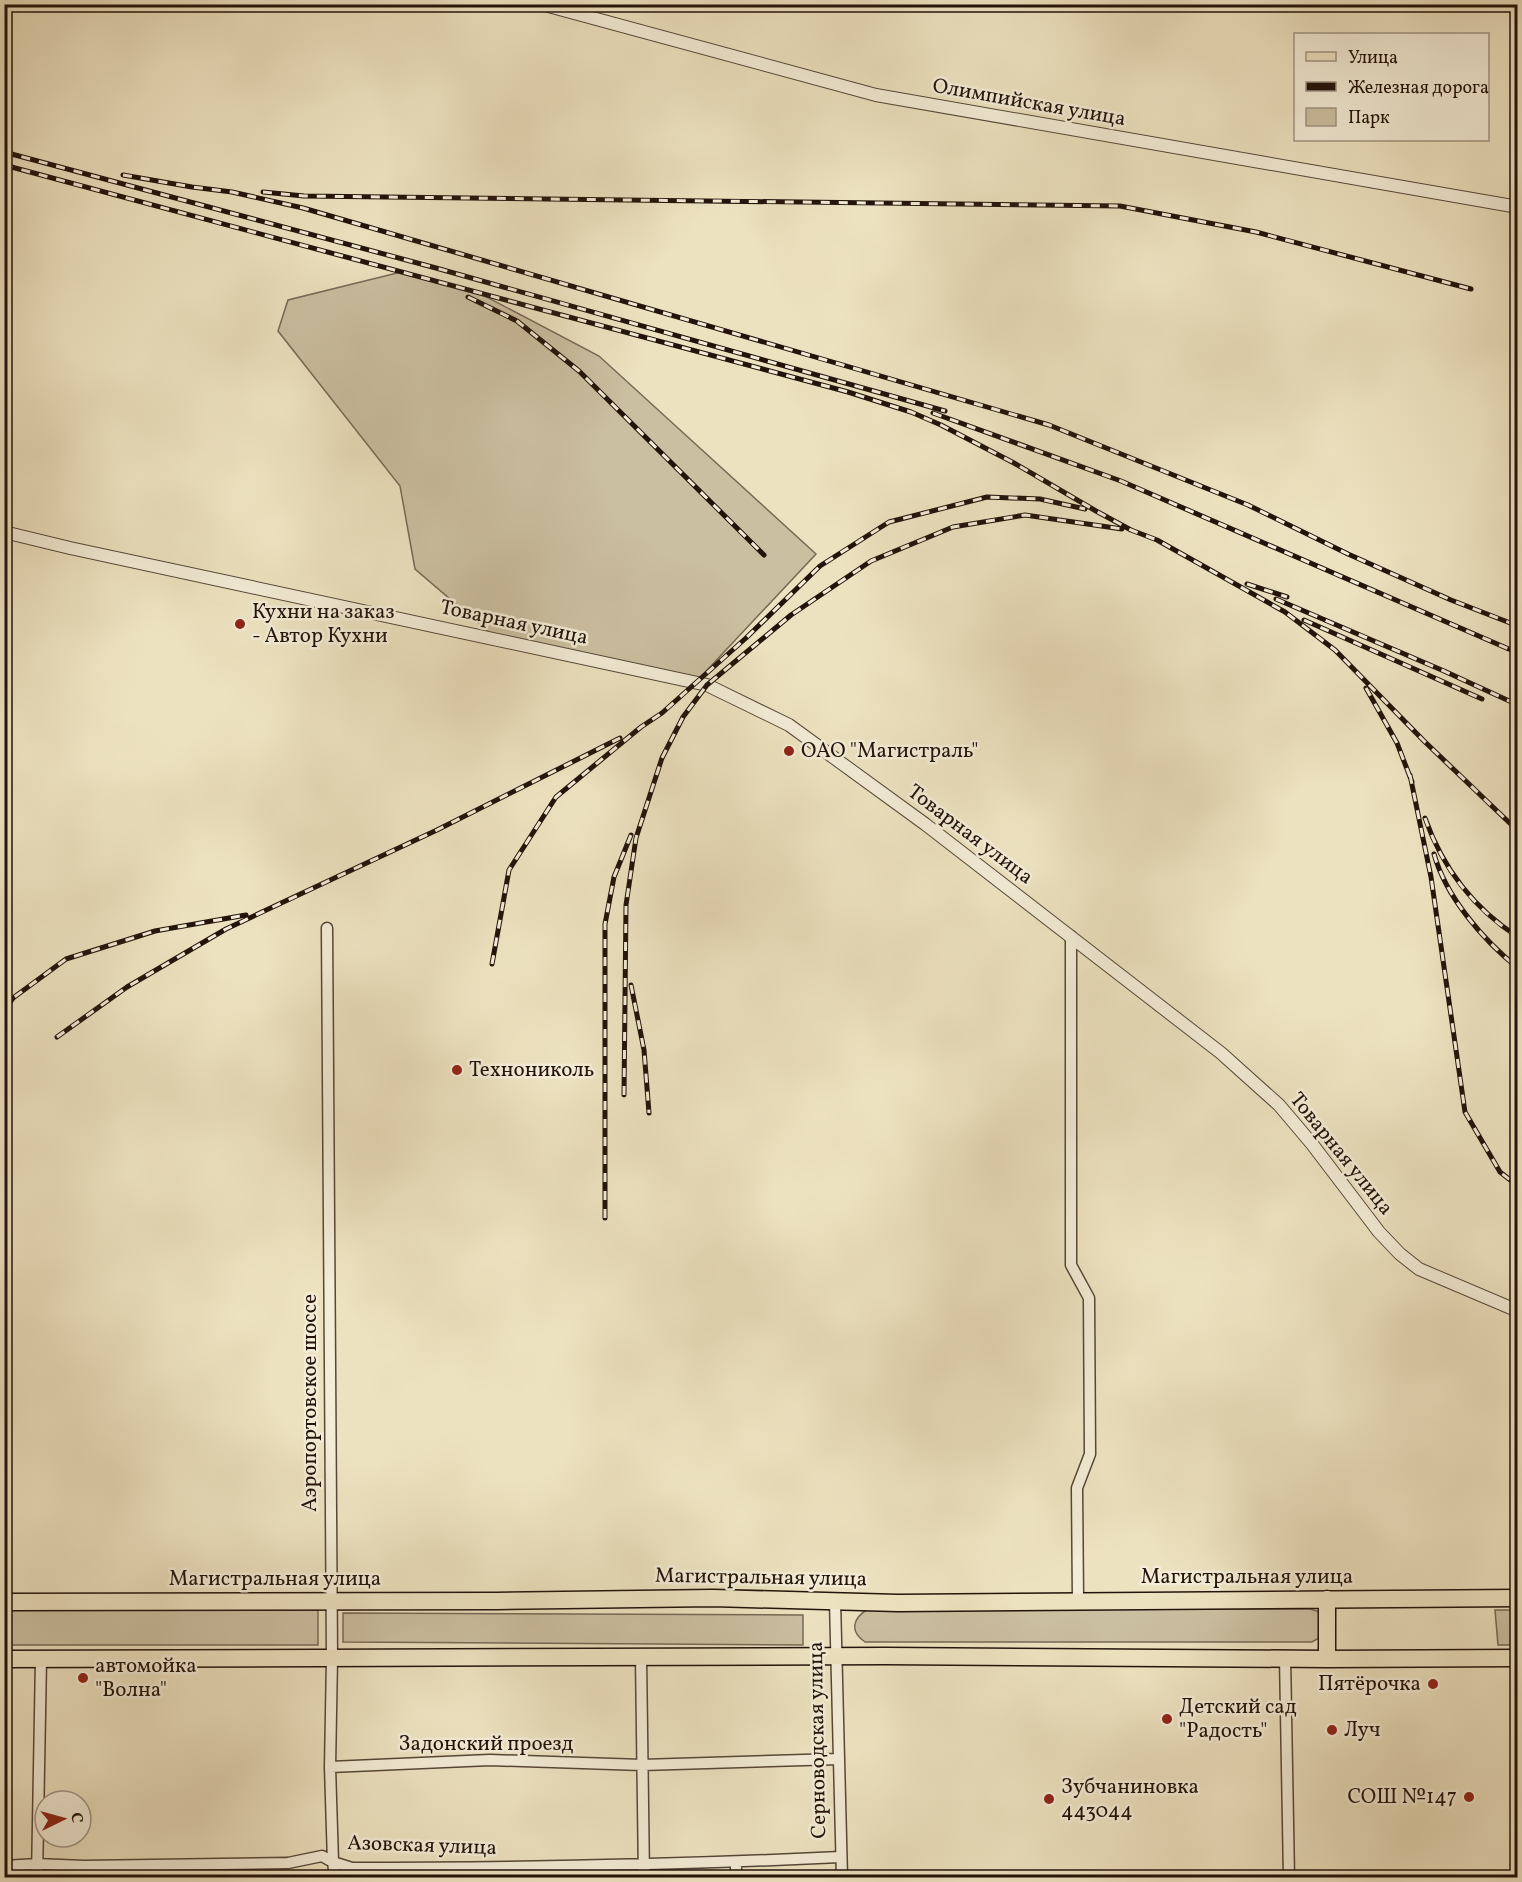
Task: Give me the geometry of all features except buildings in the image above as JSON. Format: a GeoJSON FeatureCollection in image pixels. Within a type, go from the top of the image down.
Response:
{"type":"FeatureCollection","features":[{"type":"Feature","properties":{"kind":"main road","name":"Магистральная улица"},"geometry":{"type":"LineString","coordinates":[[4,1602],[713,1599],[898,1603],[1518,1598]]}},
{"type":"Feature","properties":{"kind":"main road"},"geometry":{"type":"LineString","coordinates":[[1327,1599],[1327,1659]]}},
{"type":"Feature","properties":{"kind":"main road"},"geometry":{"type":"LineString","coordinates":[[4,1659],[836,1656],[1518,1658]]}},
{"type":"Feature","properties":{"kind":"street","name":"Олимпийская улица"},"geometry":{"type":"LineString","coordinates":[[541,4],[876,95],[1518,207]]}},
{"type":"Feature","properties":{"kind":"street","name":"Товарная улица"},"geometry":{"type":"LineString","coordinates":[[4,532],[707,685],[789,725],[926,825],[1221,1053],[1278,1105],[1312,1144],[1378,1232],[1400,1254],[1419,1269],[1518,1311]]}},
{"type":"Feature","properties":{"kind":"street","name":"Аэропортовское шоссе"},"geometry":{"type":"LineString","coordinates":[[327,928],[332,1658],[330,1767],[335,1878]]}},
{"type":"Feature","properties":{"kind":"street"},"geometry":{"type":"LineString","coordinates":[[1071,936],[1071,1265],[1089,1298],[1090,1454],[1077,1488],[1078,1600]]}},
{"type":"Feature","properties":{"kind":"street","name":"Серноводская улица"},"geometry":{"type":"LineString","coordinates":[[836,1601],[842,1878]]}},
{"type":"Feature","properties":{"kind":"street"},"geometry":{"type":"LineString","coordinates":[[641,1657],[644,1878]]}},
{"type":"Feature","properties":{"kind":"street"},"geometry":{"type":"LineString","coordinates":[[1285,1657],[1289,1878]]}},
{"type":"Feature","properties":{"kind":"street"},"geometry":{"type":"LineString","coordinates":[[37,1878],[41,1659]]}},
{"type":"Feature","properties":{"kind":"street","name":"Задонский проезд"},"geometry":{"type":"LineString","coordinates":[[330,1767],[490,1760],[642,1766],[838,1759]]}},
{"type":"Feature","properties":{"kind":"street","name":"Азовская улица"},"geometry":{"type":"LineString","coordinates":[[4,1866],[288,1863],[322,1856],[352,1868],[519,1873],[644,1864],[840,1857]]}},
{"type":"Feature","properties":{"kind":"street"},"geometry":{"type":"LineString","coordinates":[[735,1862],[736,1878]]}},
{"type":"Feature","properties":{"kind":"green space"},"geometry":{"type":"Polygon","coordinates":[[[401,272],[481,294],[599,356],[816,554],[696,682],[498,640],[415,569],[400,486],[278,331],[288,300],[401,272]]]}},
{"type":"Feature","properties":{"kind":"green space"},"geometry":{"type":"Polygon","coordinates":[[[868,1609],[1310,1609],[1320,1612],[1319,1638],[1312,1642],[865,1642],[857,1633],[855,1625],[859,1616],[868,1609]]]}},
{"type":"Feature","properties":{"kind":"green space"},"geometry":{"type":"Polygon","coordinates":[[[5,1610],[318,1610],[318,1645],[5,1645],[5,1610]]]}},
{"type":"Feature","properties":{"kind":"green space"},"geometry":{"type":"Polygon","coordinates":[[[1495,1610],[1517,1610],[1517,1645],[1498,1645],[1495,1610]]]}},
{"type":"Feature","properties":{"kind":"green space"},"geometry":{"type":"Polygon","coordinates":[[[343,1613],[803,1615],[803,1645],[343,1642],[343,1613]]]}},
{"type":"Feature","properties":{"kind":"railway"},"geometry":{"type":"LineString","coordinates":[[1478,4],[1491,8],[1518,9]]}},
{"type":"Feature","properties":{"kind":"railway"},"geometry":{"type":"LineString","coordinates":[[4,152],[436,268],[945,411]]}},
{"type":"Feature","properties":{"kind":"railway"},"geometry":{"type":"LineString","coordinates":[[4,165],[848,392],[911,412],[941,425],[1014,463],[1131,530],[1157,540],[1285,612],[1335,650],[1424,741],[1518,831]]}},
{"type":"Feature","properties":{"kind":"railway"},"geometry":{"type":"LineString","coordinates":[[123,175],[232,192],[303,208],[1049,425],[1248,505],[1348,554],[1451,600],[1518,626]]}},
{"type":"Feature","properties":{"kind":"railway"},"geometry":{"type":"LineString","coordinates":[[263,192],[304,196],[1120,206],[1256,232],[1471,289]]}},
{"type":"Feature","properties":{"kind":"railway"},"geometry":{"type":"LineString","coordinates":[[468,297],[517,321],[579,371],[764,555]]}},
{"type":"Feature","properties":{"kind":"railway"},"geometry":{"type":"LineString","coordinates":[[933,413],[1121,481],[1518,653]]}},
{"type":"Feature","properties":{"kind":"railway"},"geometry":{"type":"LineString","coordinates":[[492,964],[509,870],[556,797],[641,727],[662,713],[746,638],[820,566],[889,522],[987,497],[1040,499],[1085,509]]}},
{"type":"Feature","properties":{"kind":"railway"},"geometry":{"type":"LineString","coordinates":[[624,1095],[626,905],[636,838],[662,758],[683,717],[707,685],[791,615],[871,561],[953,527],[1025,515],[1122,529]]}},
{"type":"Feature","properties":{"kind":"railway"},"geometry":{"type":"LineString","coordinates":[[1247,584],[1287,597]]}},
{"type":"Feature","properties":{"kind":"railway"},"geometry":{"type":"LineString","coordinates":[[1276,599],[1518,705]]}},
{"type":"Feature","properties":{"kind":"railway"},"geometry":{"type":"LineString","coordinates":[[1304,620],[1482,699]]}},
{"type":"Feature","properties":{"kind":"railway"},"geometry":{"type":"LineString","coordinates":[[1366,688],[1397,743],[1412,782]]}},
{"type":"Feature","properties":{"kind":"railway"},"geometry":{"type":"LineString","coordinates":[[57,1037],[127,987],[226,929],[437,830],[620,738]]}},
{"type":"Feature","properties":{"kind":"railway"},"geometry":{"type":"LineString","coordinates":[[1410,775],[1431,877],[1465,1112],[1500,1172],[1518,1186]]}},
{"type":"Feature","properties":{"kind":"railway"},"geometry":{"type":"LineString","coordinates":[[1425,818],[1432,837],[1461,886],[1487,913],[1518,937]]}},
{"type":"Feature","properties":{"kind":"railway"},"geometry":{"type":"LineString","coordinates":[[605,1218],[605,924],[614,877],[631,835]]}},
{"type":"Feature","properties":{"kind":"railway"},"geometry":{"type":"LineString","coordinates":[[1434,854],[1447,886],[1467,917],[1518,968]]}},
{"type":"Feature","properties":{"kind":"railway"},"geometry":{"type":"LineString","coordinates":[[4,1011],[13,998],[66,959],[155,931],[246,915]]}},
{"type":"Feature","properties":{"kind":"railway"},"geometry":{"type":"LineString","coordinates":[[631,985],[644,1050],[649,1113]]}},
{"type":"Feature","properties":{"kind":"place","name":"Кухни на заказ - Автор Кухни"},"geometry":{"type":"Point","coordinates":[240,624]}},
{"type":"Feature","properties":{"kind":"place","name":"ОАО \"Магистраль\""},"geometry":{"type":"Point","coordinates":[789,751]}},
{"type":"Feature","properties":{"kind":"place","name":"Технониколь"},"geometry":{"type":"Point","coordinates":[457,1070]}},
{"type":"Feature","properties":{"kind":"place","name":"автомойка \"Волна\""},"geometry":{"type":"Point","coordinates":[83,1678]}},
{"type":"Feature","properties":{"kind":"place","name":"Пятёрочка"},"geometry":{"type":"Point","coordinates":[1433,1684]}},
{"type":"Feature","properties":{"kind":"place","name":"Детский сад \"Радость\""},"geometry":{"type":"Point","coordinates":[1167,1719]}},
{"type":"Feature","properties":{"kind":"place","name":"Луч"},"geometry":{"type":"Point","coordinates":[1332,1730]}},
{"type":"Feature","properties":{"kind":"place","name":"СОШ №147"},"geometry":{"type":"Point","coordinates":[1469,1797]}},
{"type":"Feature","properties":{"kind":"place","name":"Зубчаниновка 443044"},"geometry":{"type":"Point","coordinates":[1049,1799]}}]}
